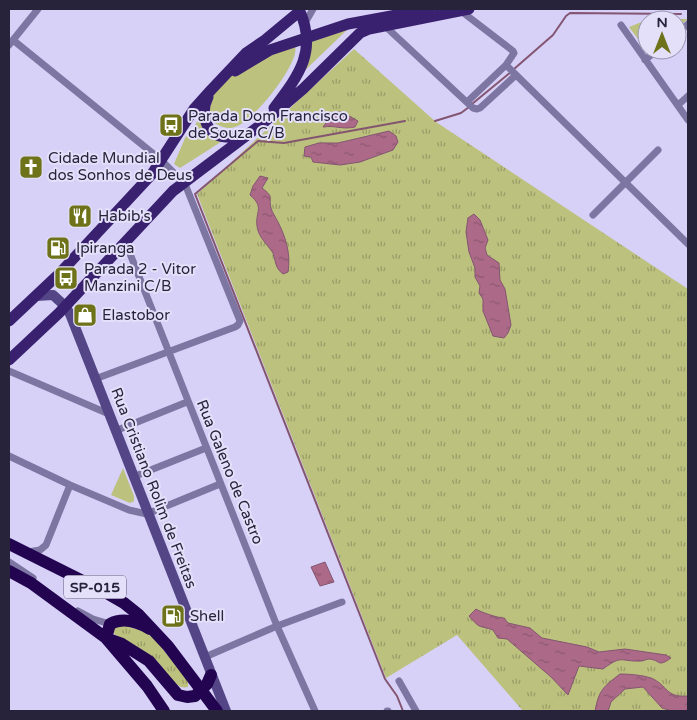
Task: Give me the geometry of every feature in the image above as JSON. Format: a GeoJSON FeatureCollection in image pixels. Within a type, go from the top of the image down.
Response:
{"type":"FeatureCollection","features":[{"type":"Feature","properties":{"kind":"highway","name":"SP-015"},"geometry":{"type":"LineString","coordinates":[[9,544],[124,603],[139,615],[156,632],[217,711]]}},
{"type":"Feature","properties":{"kind":"highway","name":"SP-015"},"geometry":{"type":"LineString","coordinates":[[9,571],[31,583],[106,638],[147,686],[164,711]]}},
{"type":"Feature","properties":{"kind":"highway"},"geometry":{"type":"LineString","coordinates":[[156,632],[134,622],[115,621],[110,624],[106,638],[122,644],[149,661],[178,695],[191,697],[202,690],[210,680],[211,675]]}},
{"type":"Feature","properties":{"kind":"main road"},"geometry":{"type":"LineString","coordinates":[[11,315],[36,296],[124,206],[152,174],[194,109],[211,90],[246,53],[298,9],[305,23],[306,38],[306,51],[300,71],[263,123]]}},
{"type":"Feature","properties":{"kind":"main road"},"geometry":{"type":"LineString","coordinates":[[305,23],[326,26],[348,24],[429,9]]}},
{"type":"Feature","properties":{"kind":"main road"},"geometry":{"type":"LineString","coordinates":[[9,360],[65,306],[172,191],[263,123],[303,89],[360,33],[465,10]]}},
{"type":"Feature","properties":{"kind":"main road"},"geometry":{"type":"LineString","coordinates":[[248,135],[225,137],[214,133],[208,127],[203,114],[204,104],[211,90],[237,69],[270,50],[348,24]]}},
{"type":"Feature","properties":{"kind":"street"},"geometry":{"type":"LineString","coordinates":[[38,9],[11,43],[161,160],[184,182],[240,321],[235,327],[95,379]]}},
{"type":"Feature","properties":{"kind":"street"},"geometry":{"type":"LineString","coordinates":[[305,23],[313,9]]}},
{"type":"Feature","properties":{"kind":"street"},"geometry":{"type":"LineString","coordinates":[[465,10],[514,51],[508,67],[469,104]]}},
{"type":"Feature","properties":{"kind":"street"},"geometry":{"type":"LineString","coordinates":[[622,25],[637,48]]}},
{"type":"Feature","properties":{"kind":"street"},"geometry":{"type":"LineString","coordinates":[[385,26],[469,104],[477,109],[515,75]]}},
{"type":"Feature","properties":{"kind":"street"},"geometry":{"type":"LineString","coordinates":[[645,60],[688,120]]}},
{"type":"Feature","properties":{"kind":"street"},"geometry":{"type":"LineString","coordinates":[[508,67],[688,244]]}},
{"type":"Feature","properties":{"kind":"street"},"geometry":{"type":"LineString","coordinates":[[678,105],[688,96]]}},
{"type":"Feature","properties":{"kind":"street"},"geometry":{"type":"LineString","coordinates":[[593,215],[658,150]]}},
{"type":"Feature","properties":{"kind":"street","name":"Rua Galeno de Castro"},"geometry":{"type":"LineString","coordinates":[[125,241],[277,626],[315,711]]}},
{"type":"Feature","properties":{"kind":"street"},"geometry":{"type":"LineString","coordinates":[[36,296],[53,295],[65,306]]}},
{"type":"Feature","properties":{"kind":"street","name":"Rua Cristiano Rolim de Freitas"},"geometry":{"type":"LineString","coordinates":[[65,306],[226,711]]}},
{"type":"Feature","properties":{"kind":"street"},"geometry":{"type":"LineString","coordinates":[[9,371],[109,414]]}},
{"type":"Feature","properties":{"kind":"street"},"geometry":{"type":"LineString","coordinates":[[115,431],[188,402]]}},
{"type":"Feature","properties":{"kind":"street"},"geometry":{"type":"LineString","coordinates":[[133,477],[206,448]]}},
{"type":"Feature","properties":{"kind":"street"},"geometry":{"type":"LineString","coordinates":[[9,456],[129,510],[147,514],[220,484]]}},
{"type":"Feature","properties":{"kind":"street"},"geometry":{"type":"LineString","coordinates":[[26,552],[40,550],[46,545],[70,485]]}},
{"type":"Feature","properties":{"kind":"street"},"geometry":{"type":"LineString","coordinates":[[9,562],[85,615],[110,624]]}},
{"type":"Feature","properties":{"kind":"street"},"geometry":{"type":"LineString","coordinates":[[205,657],[277,626],[342,602]]}},
{"type":"Feature","properties":{"kind":"street"},"geometry":{"type":"LineString","coordinates":[[399,681],[416,711]]}},
{"type":"Feature","properties":{"kind":"green space"},"geometry":{"type":"Polygon","coordinates":[[[637,24],[637,38],[629,27],[637,24]]]}},
{"type":"Feature","properties":{"kind":"green space"},"geometry":{"type":"Polygon","coordinates":[[[349,28],[297,78],[310,42],[349,28]]]}},
{"type":"Feature","properties":{"kind":"green space"},"geometry":{"type":"Polygon","coordinates":[[[295,46],[295,54],[291,65],[283,78],[263,104],[243,123],[228,128],[210,120],[209,102],[220,85],[237,71],[269,55],[295,46]]]}},
{"type":"Feature","properties":{"kind":"green space"},"geometry":{"type":"Polygon","coordinates":[[[354,49],[436,122],[688,289],[688,711],[523,711],[457,635],[386,678],[197,194],[354,49]]]}},
{"type":"Feature","properties":{"kind":"green space"},"geometry":{"type":"Polygon","coordinates":[[[199,118],[203,128],[224,140],[180,168],[174,164],[185,138],[199,118]]]}},
{"type":"Feature","properties":{"kind":"green space"},"geometry":{"type":"Polygon","coordinates":[[[123,468],[134,496],[134,501],[130,503],[111,495],[123,468]]]}},
{"type":"Feature","properties":{"kind":"green space"},"geometry":{"type":"Polygon","coordinates":[[[119,624],[146,632],[158,643],[188,681],[188,687],[179,686],[152,657],[114,634],[113,628],[119,624]]]}},
{"type":"Feature","properties":{"kind":"water"},"geometry":{"type":"Polygon","coordinates":[[[334,112],[342,112],[358,121],[355,127],[323,127],[334,112]]]}},
{"type":"Feature","properties":{"kind":"water"},"geometry":{"type":"Polygon","coordinates":[[[389,131],[396,136],[398,142],[393,150],[360,162],[340,165],[313,162],[311,157],[304,156],[305,147],[319,143],[338,143],[389,131]]]}},
{"type":"Feature","properties":{"kind":"water"},"geometry":{"type":"Polygon","coordinates":[[[260,176],[268,178],[262,188],[270,196],[272,210],[287,246],[288,272],[283,274],[277,267],[273,253],[258,230],[258,207],[255,199],[250,195],[253,186],[260,176]]]}},
{"type":"Feature","properties":{"kind":"water"},"geometry":{"type":"Polygon","coordinates":[[[474,214],[480,220],[488,240],[485,248],[487,255],[499,263],[500,280],[505,289],[511,325],[504,338],[493,336],[483,311],[483,299],[479,293],[480,286],[475,277],[475,268],[469,252],[466,232],[468,218],[474,214]]]}},
{"type":"Feature","properties":{"kind":"water"},"geometry":{"type":"Polygon","coordinates":[[[325,562],[334,582],[320,586],[311,567],[325,562]]]}},
{"type":"Feature","properties":{"kind":"water"},"geometry":{"type":"Polygon","coordinates":[[[476,609],[489,615],[504,618],[508,623],[530,628],[542,638],[587,647],[599,652],[625,649],[666,655],[671,658],[661,663],[649,659],[641,661],[618,660],[603,669],[579,666],[568,695],[551,677],[507,639],[498,638],[493,630],[476,623],[469,616],[476,609]]]}},
{"type":"Feature","properties":{"kind":"water"},"geometry":{"type":"Polygon","coordinates":[[[620,674],[651,678],[675,695],[688,696],[688,711],[672,711],[662,708],[643,687],[625,689],[611,702],[608,711],[595,711],[598,698],[603,690],[609,682],[620,674]]]}},
{"type":"Feature","properties":{"kind":"waterway"},"geometry":{"type":"LineString","coordinates":[[514,69],[553,35],[570,13],[637,14]]}},
{"type":"Feature","properties":{"kind":"waterway"},"geometry":{"type":"LineString","coordinates":[[472,104],[511,72]]}},
{"type":"Feature","properties":{"kind":"waterway"},"geometry":{"type":"LineString","coordinates":[[435,121],[461,113],[469,107]]}},
{"type":"Feature","properties":{"kind":"waterway"},"geometry":{"type":"LineString","coordinates":[[403,711],[397,696],[385,679],[195,194],[258,141],[284,143],[405,121]]}},
{"type":"Feature","properties":{"kind":"place","name":"Parada Dom Francisco de Souza C/B"},"geometry":{"type":"Point","coordinates":[171,125]}},
{"type":"Feature","properties":{"kind":"place","name":"Cidade Mundial dos Sonhos de Deus"},"geometry":{"type":"Point","coordinates":[31,167]}},
{"type":"Feature","properties":{"kind":"place","name":"Habib's"},"geometry":{"type":"Point","coordinates":[80,216]}},
{"type":"Feature","properties":{"kind":"place","name":"Ipiranga"},"geometry":{"type":"Point","coordinates":[58,248]}},
{"type":"Feature","properties":{"kind":"place","name":"Parada 2 - Vitor Manzini C/B"},"geometry":{"type":"Point","coordinates":[66,278]}},
{"type":"Feature","properties":{"kind":"place","name":"Elastobor"},"geometry":{"type":"Point","coordinates":[85,315]}},
{"type":"Feature","properties":{"kind":"place","name":"Shell"},"geometry":{"type":"Point","coordinates":[173,616]}}]}
